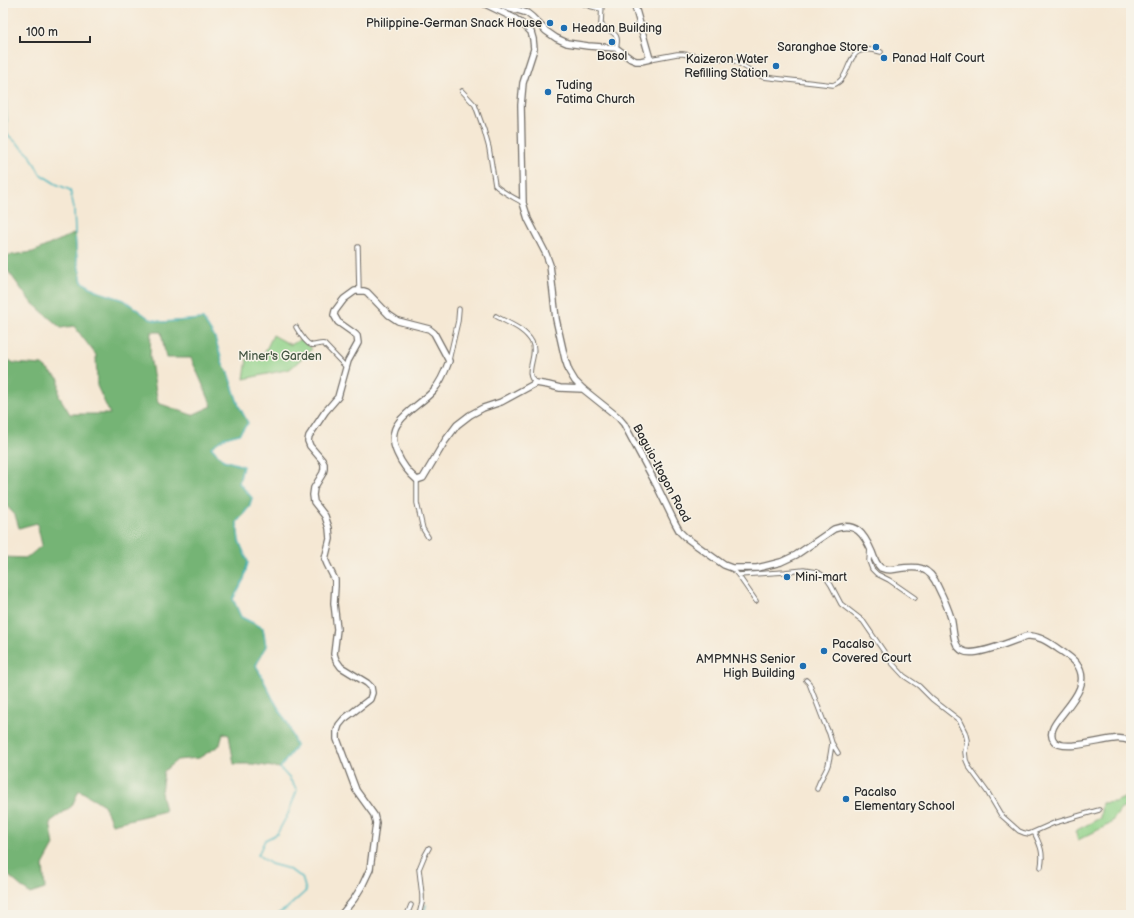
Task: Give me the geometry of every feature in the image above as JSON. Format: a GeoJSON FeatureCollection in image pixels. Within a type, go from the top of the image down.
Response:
{"type":"FeatureCollection","features":[{"type":"Feature","properties":{"kind":"street","name":"Baguio-Itogon Road"},"geometry":{"type":"LineString","coordinates":[[483,3],[514,18],[531,32],[533,39],[534,49],[523,83],[520,105],[523,203],[528,219],[550,265],[556,319],[565,359],[572,376],[583,389],[618,417],[624,424],[680,532],[710,555],[732,568]]}},
{"type":"Feature","properties":{"kind":"street"},"geometry":{"type":"LineString","coordinates":[[495,3],[527,13],[556,38],[567,43],[616,48],[636,61],[677,54],[727,59],[735,61],[763,77],[833,85],[842,80],[851,58],[856,53],[866,50],[882,52]]}},
{"type":"Feature","properties":{"kind":"street"},"geometry":{"type":"LineString","coordinates":[[581,3],[601,9]]}},
{"type":"Feature","properties":{"kind":"street"},"geometry":{"type":"LineString","coordinates":[[602,3],[601,24],[615,34],[617,38],[616,48]]}},
{"type":"Feature","properties":{"kind":"street"},"geometry":{"type":"LineString","coordinates":[[634,3],[650,59]]}},
{"type":"Feature","properties":{"kind":"street"},"geometry":{"type":"LineString","coordinates":[[462,91],[475,105],[482,124],[489,148],[495,185],[498,189],[514,196],[523,203]]}},
{"type":"Feature","properties":{"kind":"street"},"geometry":{"type":"LineString","coordinates":[[358,247],[359,290]]}},
{"type":"Feature","properties":{"kind":"street"},"geometry":{"type":"LineString","coordinates":[[341,915],[368,876],[376,822],[374,815],[356,790],[337,739],[339,725],[344,719],[370,699],[372,692],[371,687],[367,683],[340,667],[334,654],[337,629],[334,603],[335,580],[326,564],[325,559],[330,539],[330,528],[325,516],[314,502],[312,495],[314,488],[323,474],[324,464],[310,446],[308,436],[324,412],[338,397],[348,361],[358,343],[357,336],[338,322],[334,315],[335,311],[344,299],[355,291],[359,290],[367,292],[389,315],[398,321],[429,329],[434,333],[449,361]]}},
{"type":"Feature","properties":{"kind":"street"},"geometry":{"type":"LineString","coordinates":[[428,537],[423,529],[417,503],[417,480],[396,453],[393,436],[399,421],[432,392],[440,381],[449,361],[458,321],[459,309]]}},
{"type":"Feature","properties":{"kind":"street"},"geometry":{"type":"LineString","coordinates":[[496,316],[524,332],[532,342],[534,346],[534,354],[530,377],[536,384]]}},
{"type":"Feature","properties":{"kind":"street"},"geometry":{"type":"LineString","coordinates":[[296,327],[308,344],[324,344],[346,367]]}},
{"type":"Feature","properties":{"kind":"street"},"geometry":{"type":"LineString","coordinates":[[417,480],[423,478],[445,441],[457,426],[470,415],[483,408],[501,402],[536,384],[560,388],[583,389]]}},
{"type":"Feature","properties":{"kind":"street"},"geometry":{"type":"LineString","coordinates":[[732,568],[757,568],[781,562],[796,555],[840,526],[853,528],[864,536],[876,562],[880,567],[892,570],[911,567],[924,570],[931,574],[938,586],[951,619],[954,636],[962,651],[969,653],[980,652],[1032,635],[1040,638],[1071,658],[1080,669],[1081,685],[1078,694],[1052,730],[1051,735],[1054,741],[1060,745],[1069,746],[1114,738],[1131,741]]}},
{"type":"Feature","properties":{"kind":"street"},"geometry":{"type":"LineString","coordinates":[[870,547],[869,561],[872,569],[877,574],[889,580],[915,598]]}},
{"type":"Feature","properties":{"kind":"street"},"geometry":{"type":"LineString","coordinates":[[732,568],[756,601]]}},
{"type":"Feature","properties":{"kind":"street"},"geometry":{"type":"LineString","coordinates":[[738,575],[804,570],[821,574],[831,585],[840,604],[863,621],[891,662],[904,676],[919,686],[932,699],[959,720],[967,740],[965,752],[969,767],[1001,815],[1019,831],[1029,834],[1054,823],[1100,810]]}},
{"type":"Feature","properties":{"kind":"street"},"geometry":{"type":"LineString","coordinates":[[806,680],[811,687],[832,743],[838,753]]}},
{"type":"Feature","properties":{"kind":"street"},"geometry":{"type":"LineString","coordinates":[[817,789],[819,782],[827,768],[832,743]]}},
{"type":"Feature","properties":{"kind":"street"},"geometry":{"type":"LineString","coordinates":[[1034,832],[1041,846],[1042,853],[1040,867]]}},
{"type":"Feature","properties":{"kind":"street"},"geometry":{"type":"LineString","coordinates":[[419,915],[422,903],[419,869],[429,848]]}},
{"type":"Feature","properties":{"kind":"street"},"geometry":{"type":"LineString","coordinates":[[407,915],[411,905]]}},
{"type":"Feature","properties":{"kind":"green space"},"geometry":{"type":"Polygon","coordinates":[[[3,97],[6,99],[7,134],[3,135],[3,97]]]}},
{"type":"Feature","properties":{"kind":"green space"},"geometry":{"type":"Polygon","coordinates":[[[75,233],[77,259],[82,282],[99,292],[124,300],[150,319],[163,322],[203,319],[215,338],[239,406],[248,423],[239,434],[224,438],[211,447],[223,460],[243,466],[239,483],[252,498],[249,507],[237,522],[239,541],[248,562],[244,579],[233,599],[241,617],[263,628],[266,646],[256,666],[288,724],[296,746],[280,768],[252,764],[234,764],[229,735],[223,733],[220,745],[199,758],[177,760],[164,771],[161,792],[165,811],[112,824],[104,805],[79,790],[72,806],[50,822],[54,845],[43,865],[45,889],[30,894],[3,871],[3,557],[27,558],[42,545],[37,523],[19,528],[15,515],[3,502],[3,357],[14,363],[42,365],[59,379],[59,396],[70,414],[110,414],[97,386],[96,355],[74,326],[61,328],[30,301],[3,264],[3,256],[33,252],[75,233]],[[151,332],[150,356],[158,403],[192,415],[212,406],[191,358],[166,358],[161,332],[151,332]]]}},
{"type":"Feature","properties":{"kind":"green space","name":"Miner's Garden"},"geometry":{"type":"Polygon","coordinates":[[[273,335],[291,345],[302,338],[312,349],[290,369],[244,379],[247,359],[264,354],[273,335]]]}},
{"type":"Feature","properties":{"kind":"green space"},"geometry":{"type":"Polygon","coordinates":[[[1131,795],[1131,806],[1121,809],[1110,824],[1078,840],[1075,831],[1100,818],[1102,803],[1115,802],[1131,795]]]}},
{"type":"Feature","properties":{"kind":"waterway"},"geometry":{"type":"LineString","coordinates":[[3,97],[6,99],[7,134],[30,155],[40,174],[56,184],[70,190],[74,208],[77,259],[82,282],[99,292],[124,300],[150,319],[163,322],[203,319],[215,338],[239,406],[248,423],[239,434],[224,438],[211,447],[223,460],[243,466],[239,483],[252,498],[249,507],[237,522],[239,541],[248,562],[244,579],[233,599],[241,617],[263,628],[266,646],[256,665],[273,699],[288,724],[296,746],[280,768],[297,790],[288,814],[277,834],[265,840],[258,855],[271,864],[286,868],[302,877],[306,891],[286,909],[276,915]]}},
{"type":"Feature","properties":{"kind":"waterway"},"geometry":{"type":"LineString","coordinates":[[3,860],[5,865],[3,871]]}},
{"type":"Feature","properties":{"kind":"waterway"},"geometry":{"type":"LineString","coordinates":[[423,915],[426,905]]}},
{"type":"Feature","properties":{"kind":"waterway"},"geometry":{"type":"LineString","coordinates":[[59,915],[61,913],[68,915]]}},
{"type":"Feature","properties":{"kind":"place","name":"Philippine-German Snack House"},"geometry":{"type":"Point","coordinates":[550,23]}},
{"type":"Feature","properties":{"kind":"place","name":"Headan Building"},"geometry":{"type":"Point","coordinates":[564,28]}},
{"type":"Feature","properties":{"kind":"place","name":"Bosol"},"geometry":{"type":"Point","coordinates":[612,42]}},
{"type":"Feature","properties":{"kind":"place","name":"Saranghae Store"},"geometry":{"type":"Point","coordinates":[876,47]}},
{"type":"Feature","properties":{"kind":"place","name":"Panad Half Court"},"geometry":{"type":"Point","coordinates":[884,58]}},
{"type":"Feature","properties":{"kind":"place","name":"Kaizeron Water Refilling Station"},"geometry":{"type":"Point","coordinates":[776,66]}},
{"type":"Feature","properties":{"kind":"place","name":"Tuding Fatima Church"},"geometry":{"type":"Point","coordinates":[548,92]}},
{"type":"Feature","properties":{"kind":"place","name":"Mini-mart"},"geometry":{"type":"Point","coordinates":[787,577]}},
{"type":"Feature","properties":{"kind":"place","name":"Pacalso Covered Court"},"geometry":{"type":"Point","coordinates":[824,651]}},
{"type":"Feature","properties":{"kind":"place","name":"AMPMNHS Senior High Building"},"geometry":{"type":"Point","coordinates":[803,666]}},
{"type":"Feature","properties":{"kind":"place","name":"Pacalso Elementary School"},"geometry":{"type":"Point","coordinates":[846,799]}}]}
